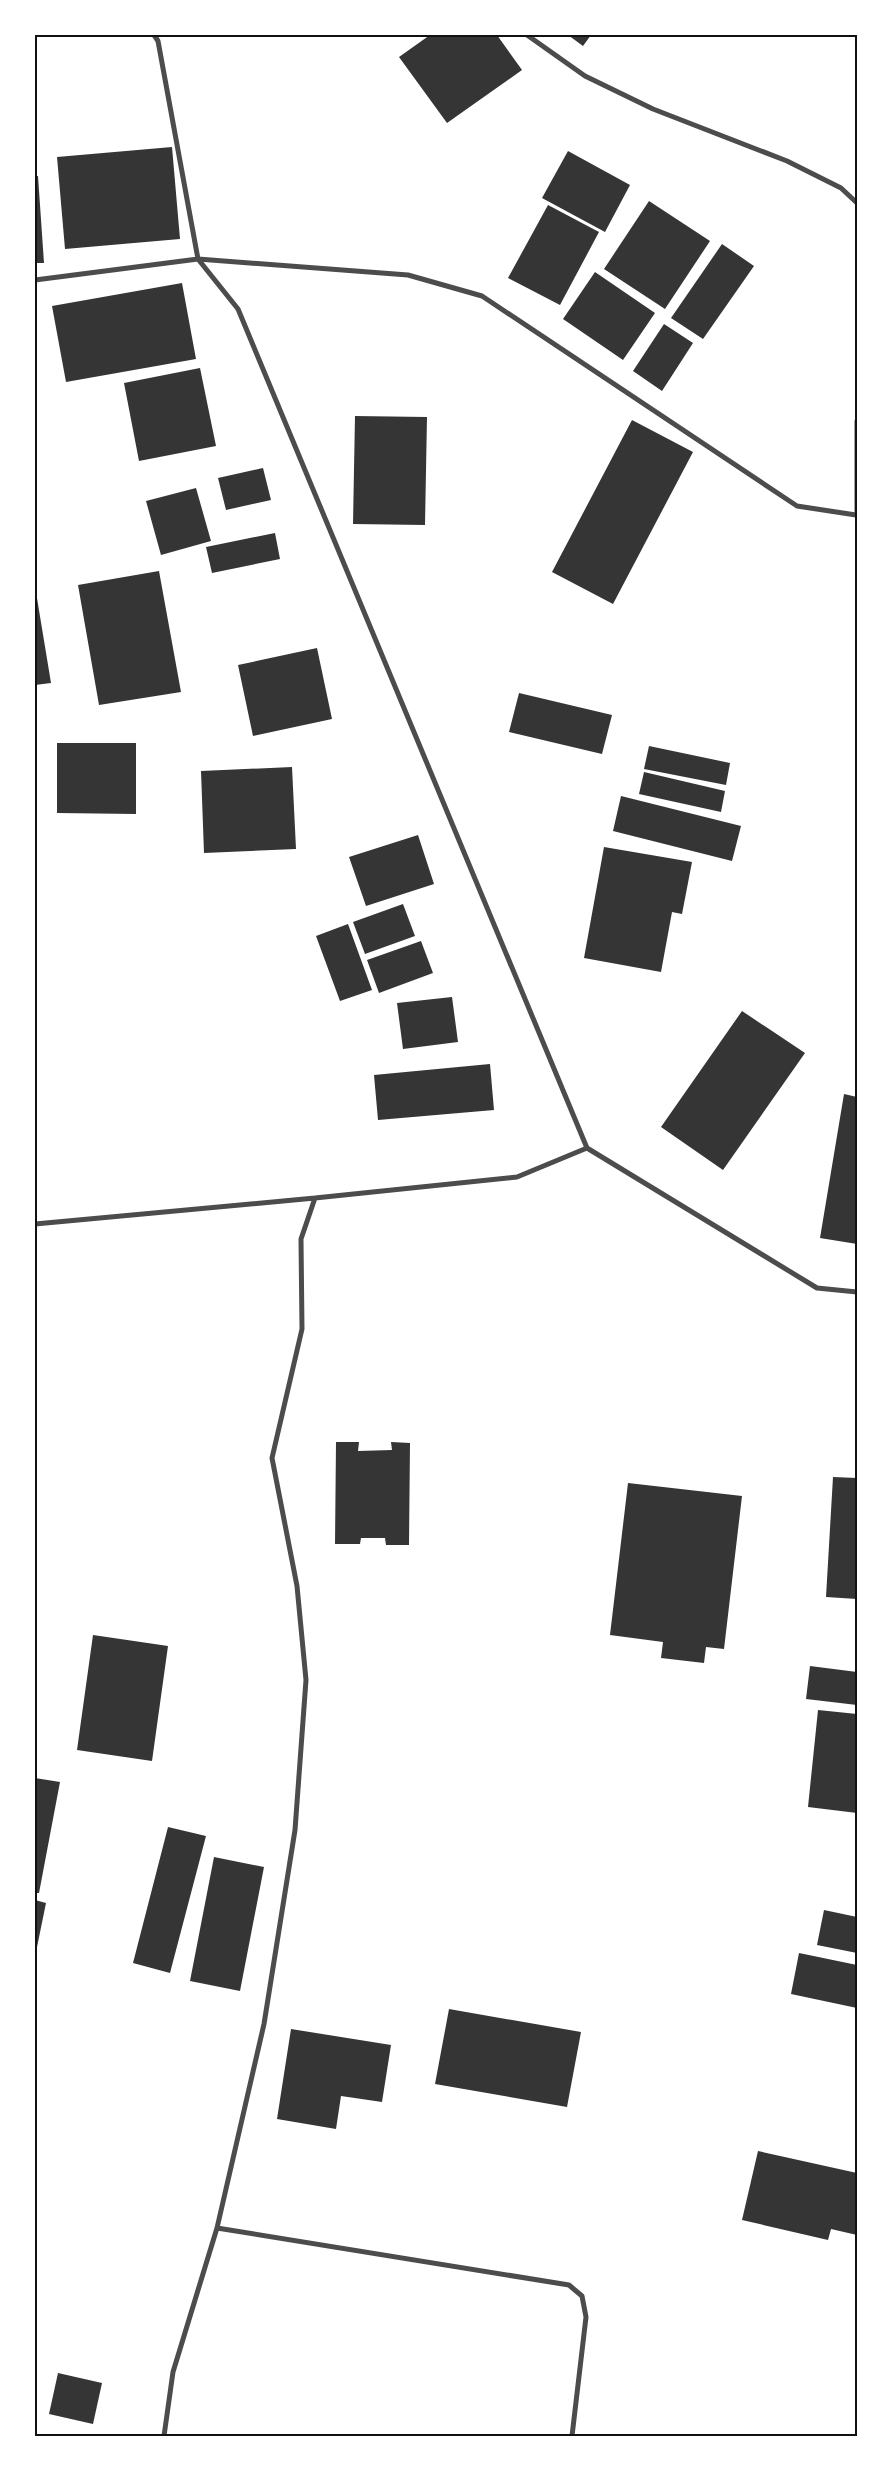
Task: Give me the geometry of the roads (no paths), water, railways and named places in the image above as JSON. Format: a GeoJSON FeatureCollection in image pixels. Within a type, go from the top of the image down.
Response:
{"type":"FeatureCollection","features":[{"type":"Feature","properties":{"kind":"street"},"geometry":{"type":"LineString","coordinates":[[154,35],[158,41],[198,259],[238,309],[588,1148],[817,1288],[857,1292]]}},
{"type":"Feature","properties":{"kind":"street"},"geometry":{"type":"LineString","coordinates":[[528,35],[585,76],[653,109],[787,161],[841,188],[857,203]]}},
{"type":"Feature","properties":{"kind":"street"},"geometry":{"type":"LineString","coordinates":[[35,280],[198,259],[408,275],[482,296],[797,506],[856,515],[857,421]]}},
{"type":"Feature","properties":{"kind":"street"},"geometry":{"type":"LineString","coordinates":[[35,1224],[517,1177],[588,1148]]}},
{"type":"Feature","properties":{"kind":"street"},"geometry":{"type":"LineString","coordinates":[[164,2436],[173,2372],[217,2228],[264,2024],[295,1830],[306,1680],[297,1586],[272,1458],[302,1329],[301,1239],[315,1198]]}},
{"type":"Feature","properties":{"kind":"street"},"geometry":{"type":"LineString","coordinates":[[217,2228],[569,2285],[582,2296],[586,2317],[572,2436]]}}]}
